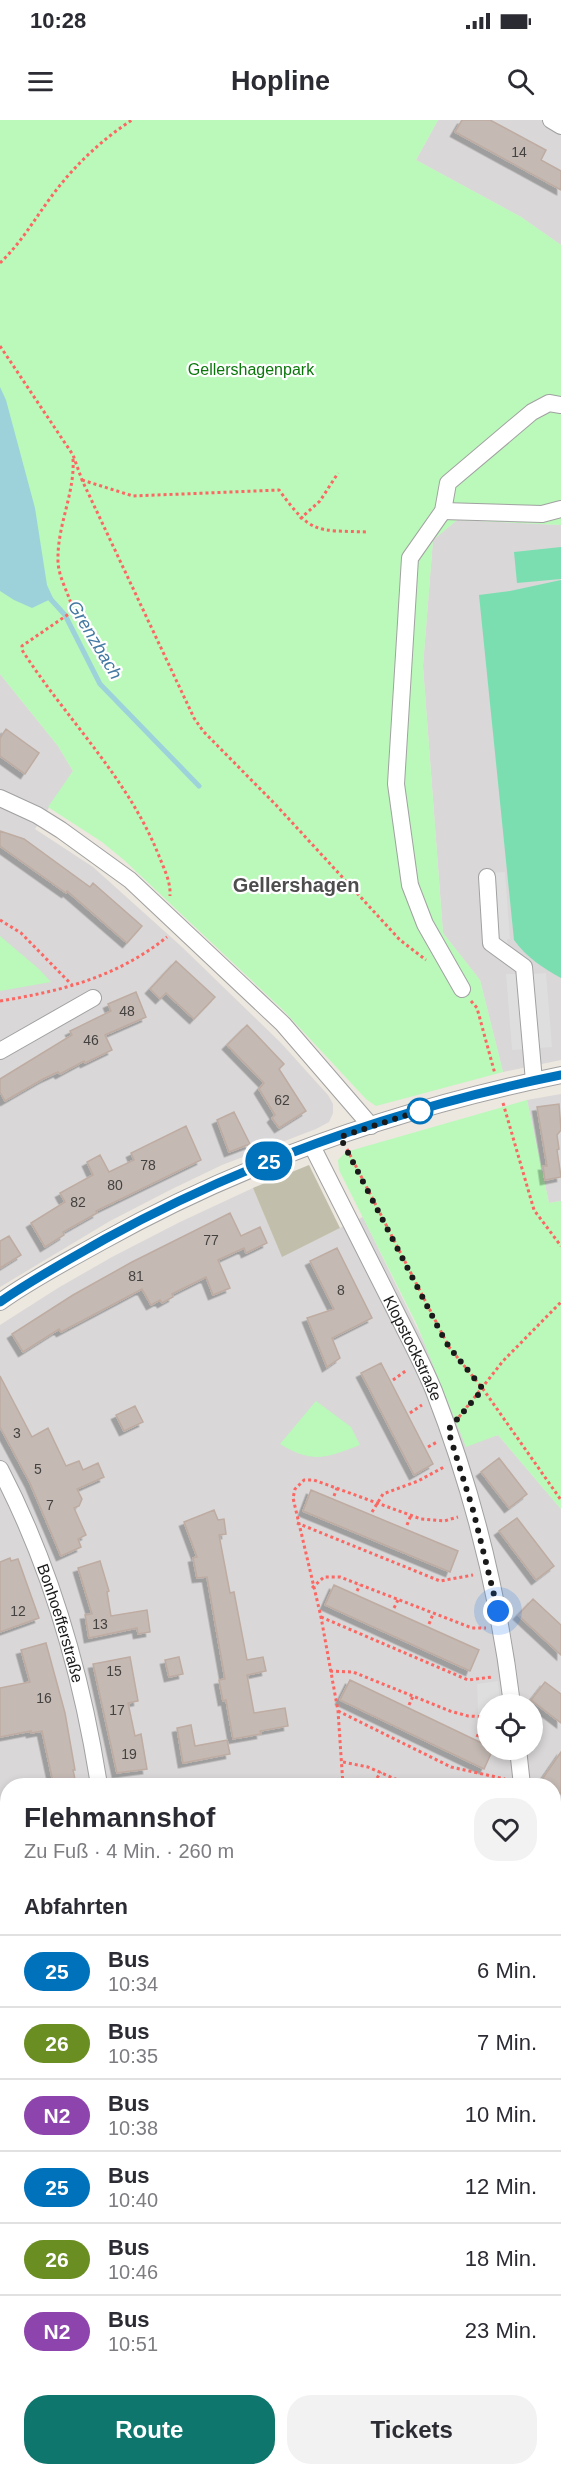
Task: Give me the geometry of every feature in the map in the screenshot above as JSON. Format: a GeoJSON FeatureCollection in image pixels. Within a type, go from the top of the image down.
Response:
{"type":"FeatureCollection","features":[{"type":"Feature","properties":{"kind":"street"},"geometry":{"type":"LineString","coordinates":[[550,120],[561,126]]}},
{"type":"Feature","properties":{"kind":"street"},"geometry":{"type":"LineString","coordinates":[[462,990],[425,924],[410,885],[396,784],[410,558],[443,510],[448,483],[532,412],[549,404],[561,405]]}},
{"type":"Feature","properties":{"kind":"street"},"geometry":{"type":"LineString","coordinates":[[443,510],[542,514],[561,509]]}},
{"type":"Feature","properties":{"kind":"street"},"geometry":{"type":"LineString","coordinates":[[0,798],[37,815],[100,857],[161,910],[283,1023],[371,1126]]}},
{"type":"Feature","properties":{"kind":"street"},"geometry":{"type":"LineString","coordinates":[[487,878],[491,943],[524,967],[534,1081]]}},
{"type":"Feature","properties":{"kind":"street"},"geometry":{"type":"LineString","coordinates":[[0,1051],[93,998]]}},
{"type":"Feature","properties":{"kind":"street"},"geometry":{"type":"LineString","coordinates":[[0,1302],[72,1258],[181,1199],[261,1164],[371,1126],[499,1089],[561,1075]]}},
{"type":"Feature","properties":{"kind":"street","name":"Klopstockstraße"},"geometry":{"type":"LineString","coordinates":[[312,1146],[418,1354],[448,1430],[473,1510],[488,1572],[501,1627],[511,1694]]}},
{"type":"Feature","properties":{"kind":"street","name":"Bonhoefferstraße"},"geometry":{"type":"LineString","coordinates":[[0,1469],[15,1496],[60,1617],[83,1697],[98,1778]]}},
{"type":"Feature","properties":{"kind":"street"},"geometry":{"type":"LineString","coordinates":[[519,1760],[522,1778]]}},
{"type":"Feature","properties":{"kind":"path"},"geometry":{"type":"LineString","coordinates":[[0,263],[19,244],[52,196],[82,161],[115,130],[132,120]]}},
{"type":"Feature","properties":{"kind":"path"},"geometry":{"type":"LineString","coordinates":[[0,346],[73,455],[82,480],[202,731],[276,804],[400,940],[427,961]]}},
{"type":"Feature","properties":{"kind":"path"},"geometry":{"type":"LineString","coordinates":[[73,455],[74,471],[63,516],[58,558],[62,582],[73,611],[22,646],[22,650],[115,775],[148,828],[170,890],[169,900],[161,910]]}},
{"type":"Feature","properties":{"kind":"path"},"geometry":{"type":"LineString","coordinates":[[300,519],[320,501],[338,472]]}},
{"type":"Feature","properties":{"kind":"path"},"geometry":{"type":"LineString","coordinates":[[82,480],[133,496],[279,490],[300,519],[320,531],[368,532]]}},
{"type":"Feature","properties":{"kind":"path"},"geometry":{"type":"LineString","coordinates":[[0,920],[21,933],[72,986]]}},
{"type":"Feature","properties":{"kind":"path"},"geometry":{"type":"LineString","coordinates":[[0,1001],[72,986],[106,975],[146,954],[180,927]]}},
{"type":"Feature","properties":{"kind":"path"},"geometry":{"type":"LineString","coordinates":[[462,990],[477,1008],[534,1210],[561,1246]]}},
{"type":"Feature","properties":{"kind":"path"},"geometry":{"type":"LineString","coordinates":[[340,1137],[449,1347],[483,1389],[561,1500]]}},
{"type":"Feature","properties":{"kind":"path"},"geometry":{"type":"LineString","coordinates":[[448,1430],[483,1389],[503,1361],[561,1302]]}},
{"type":"Feature","properties":{"kind":"path"},"geometry":{"type":"LineString","coordinates":[[372,1512],[376,1502],[383,1494],[418,1481],[458,1459]]}},
{"type":"Feature","properties":{"kind":"path"},"geometry":{"type":"LineString","coordinates":[[343,1778],[338,1711],[321,1617],[297,1523],[293,1498],[295,1489],[304,1480],[314,1480],[421,1519],[444,1521],[473,1510]]}},
{"type":"Feature","properties":{"kind":"path"},"geometry":{"type":"LineString","coordinates":[[334,1496],[337,1488]]}},
{"type":"Feature","properties":{"kind":"path"},"geometry":{"type":"LineString","coordinates":[[407,1526],[411,1515]]}},
{"type":"Feature","properties":{"kind":"path"},"geometry":{"type":"LineString","coordinates":[[297,1523],[440,1581],[488,1572]]}},
{"type":"Feature","properties":{"kind":"path"},"geometry":{"type":"LineString","coordinates":[[312,1588],[324,1577],[332,1576],[472,1628],[501,1627]]}},
{"type":"Feature","properties":{"kind":"path"},"geometry":{"type":"LineString","coordinates":[[357,1591],[360,1585]]}},
{"type":"Feature","properties":{"kind":"path"},"geometry":{"type":"LineString","coordinates":[[394,1608],[398,1600]]}},
{"type":"Feature","properties":{"kind":"path"},"geometry":{"type":"LineString","coordinates":[[429,1624],[434,1614]]}},
{"type":"Feature","properties":{"kind":"path"},"geometry":{"type":"LineString","coordinates":[[321,1617],[468,1680],[509,1676]]}},
{"type":"Feature","properties":{"kind":"path"},"geometry":{"type":"LineString","coordinates":[[330,1671],[353,1672],[450,1711],[477,1716]]}},
{"type":"Feature","properties":{"kind":"path"},"geometry":{"type":"LineString","coordinates":[[409,1705],[413,1696]]}},
{"type":"Feature","properties":{"kind":"path"},"geometry":{"type":"LineString","coordinates":[[338,1711],[451,1767],[498,1778]]}},
{"type":"Feature","properties":{"kind":"path"},"geometry":{"type":"LineString","coordinates":[[343,1762],[355,1763],[394,1778]]}},
{"type":"Feature","properties":{"kind":"path"},"geometry":{"type":"LineString","coordinates":[[377,1778],[381,1772]]}},
{"type":"Feature","properties":{"kind":"shaded area"},"geometry":{"type":"Polygon","coordinates":[[[438,120],[561,120],[561,245],[521,217],[416,160],[438,120]]]}},
{"type":"Feature","properties":{"kind":"shaded area"},"geometry":{"type":"Polygon","coordinates":[[[457,520],[561,525],[561,1060],[503,1072],[480,980],[443,933],[423,666],[433,540],[457,520]]]}},
{"type":"Feature","properties":{"kind":"shaded area"},"geometry":{"type":"Polygon","coordinates":[[[0,674],[58,746],[73,771],[35,829],[93,867],[182,947],[281,1043],[328,1095],[333,1104],[333,1113],[329,1122],[316,1129],[222,1165],[110,1221],[0,1287],[0,674]]]}},
{"type":"Feature","properties":{"kind":"shaded area"},"geometry":{"type":"Polygon","coordinates":[[[505,872],[510,939],[507,939],[508,945],[533,966],[533,974],[546,973],[552,1047],[512,1050],[506,974],[516,974],[516,969],[483,946],[478,874],[505,872]]]}},
{"type":"Feature","properties":{"kind":"shaded area"},"geometry":{"type":"Polygon","coordinates":[[[561,1094],[561,1201],[549,1203],[527,1100],[561,1094]]]}},
{"type":"Feature","properties":{"kind":"shaded area"},"geometry":{"type":"Polygon","coordinates":[[[309,1165],[340,1228],[282,1257],[253,1188],[309,1165]]]}},
{"type":"Feature","properties":{"kind":"shaded area"},"geometry":{"type":"Polygon","coordinates":[[[253,1188],[282,1256],[363,1217],[432,1359],[466,1446],[498,1435],[561,1509],[561,1778],[0,1778],[0,1325],[58,1288],[180,1222],[253,1188]]]}},
{"type":"Feature","properties":{"kind":"shaded area"},"geometry":{"type":"Polygon","coordinates":[[[498,1681],[499,1694],[477,1694],[477,1684],[498,1681]]]}},
{"type":"Feature","properties":{"kind":"green space","name":"Gellershagenpark"},"geometry":{"type":"Polygon","coordinates":[[[0,120],[438,120],[416,160],[521,217],[561,245],[561,525],[457,520],[433,540],[423,666],[443,933],[480,980],[503,1072],[376,1106],[366,1099],[284,1011],[124,860],[102,842],[48,807],[73,771],[58,746],[0,674],[0,120]]]}},
{"type":"Feature","properties":{"kind":"green space"},"geometry":{"type":"Polygon","coordinates":[[[561,547],[561,579],[517,583],[514,552],[561,547]]]}},
{"type":"Feature","properties":{"kind":"green space"},"geometry":{"type":"Polygon","coordinates":[[[561,580],[561,978],[535,962],[514,940],[479,595],[561,580]]]}},
{"type":"Feature","properties":{"kind":"green space"},"geometry":{"type":"Polygon","coordinates":[[[0,936],[39,969],[51,982],[0,991],[0,936]]]}},
{"type":"Feature","properties":{"kind":"green space"},"geometry":{"type":"Polygon","coordinates":[[[527,1100],[549,1203],[561,1201],[561,1509],[498,1435],[466,1447],[417,1325],[339,1170],[338,1160],[346,1152],[527,1100]]]}},
{"type":"Feature","properties":{"kind":"green space"},"geometry":{"type":"Polygon","coordinates":[[[316,1401],[351,1427],[360,1445],[328,1456],[311,1457],[280,1444],[316,1401]]]}},
{"type":"Feature","properties":{"kind":"water"},"geometry":{"type":"Polygon","coordinates":[[[0,387],[6,400],[35,508],[47,585],[53,598],[32,608],[0,591],[0,387]]]}},
{"type":"Feature","properties":{"kind":"building"},"geometry":{"type":"Polygon","coordinates":[[[462,120],[490,120],[546,150],[541,160],[561,171],[561,190],[455,132],[462,120]]]}},
{"type":"Feature","properties":{"kind":"building"},"geometry":{"type":"Polygon","coordinates":[[[6,729],[39,753],[25,774],[0,756],[0,738],[6,729]]]}},
{"type":"Feature","properties":{"kind":"building"},"geometry":{"type":"Polygon","coordinates":[[[0,831],[24,839],[90,887],[93,883],[142,926],[127,943],[67,891],[66,893],[0,846],[0,831]]]}},
{"type":"Feature","properties":{"kind":"building"},"geometry":{"type":"Polygon","coordinates":[[[176,961],[215,997],[194,1019],[166,993],[160,999],[150,989],[176,961]]]}},
{"type":"Feature","properties":{"kind":"building"},"geometry":{"type":"Polygon","coordinates":[[[136,992],[146,1017],[105,1035],[112,1050],[60,1074],[58,1072],[43,1079],[5,1101],[0,1092],[0,1079],[72,1035],[70,1031],[111,1011],[108,1004],[136,992]]]}},
{"type":"Feature","properties":{"kind":"building"},"geometry":{"type":"Polygon","coordinates":[[[247,1025],[284,1064],[279,1069],[306,1111],[279,1128],[272,1118],[275,1115],[259,1089],[264,1083],[227,1045],[247,1025]]]}},
{"type":"Feature","properties":{"kind":"building"},"geometry":{"type":"Polygon","coordinates":[[[559,1104],[561,1130],[557,1135],[559,1149],[557,1150],[561,1177],[545,1180],[543,1166],[547,1166],[537,1107],[559,1104]]]}},
{"type":"Feature","properties":{"kind":"building"},"geometry":{"type":"Polygon","coordinates":[[[234,1112],[250,1144],[229,1152],[217,1120],[234,1112]]]}},
{"type":"Feature","properties":{"kind":"building"},"geometry":{"type":"Polygon","coordinates":[[[186,1126],[201,1160],[96,1211],[97,1213],[63,1232],[64,1235],[45,1247],[31,1223],[65,1202],[60,1193],[93,1175],[87,1162],[100,1155],[109,1172],[134,1160],[131,1153],[186,1126]]]}},
{"type":"Feature","properties":{"kind":"building"},"geometry":{"type":"Polygon","coordinates":[[[230,1213],[241,1236],[260,1227],[267,1243],[246,1253],[244,1248],[218,1260],[230,1288],[213,1295],[206,1277],[172,1294],[173,1297],[162,1303],[160,1300],[151,1305],[142,1289],[61,1332],[59,1329],[23,1352],[12,1334],[73,1295],[132,1262],[230,1213]]]}},
{"type":"Feature","properties":{"kind":"building"},"geometry":{"type":"Polygon","coordinates":[[[9,1236],[21,1255],[0,1268],[0,1241],[9,1236]]]}},
{"type":"Feature","properties":{"kind":"building"},"geometry":{"type":"Polygon","coordinates":[[[337,1248],[372,1318],[332,1338],[340,1358],[327,1367],[307,1318],[334,1309],[310,1261],[337,1248]]]}},
{"type":"Feature","properties":{"kind":"building"},"geometry":{"type":"Polygon","coordinates":[[[381,1363],[433,1464],[414,1475],[361,1373],[381,1363]]]}},
{"type":"Feature","properties":{"kind":"building"},"geometry":{"type":"Polygon","coordinates":[[[0,1376],[32,1437],[48,1428],[66,1466],[79,1461],[83,1470],[98,1463],[104,1477],[77,1489],[82,1499],[79,1506],[74,1508],[86,1535],[78,1539],[81,1547],[61,1556],[30,1483],[0,1427],[0,1376]]]}},
{"type":"Feature","properties":{"kind":"building"},"geometry":{"type":"Polygon","coordinates":[[[135,1406],[143,1422],[124,1431],[116,1415],[135,1406]]]}},
{"type":"Feature","properties":{"kind":"building"},"geometry":{"type":"Polygon","coordinates":[[[499,1458],[527,1494],[509,1508],[481,1472],[499,1458]]]}},
{"type":"Feature","properties":{"kind":"building"},"geometry":{"type":"Polygon","coordinates":[[[311,1490],[458,1551],[450,1572],[303,1511],[311,1490]]]}},
{"type":"Feature","properties":{"kind":"building"},"geometry":{"type":"Polygon","coordinates":[[[214,1510],[218,1520],[224,1519],[226,1534],[219,1535],[230,1593],[234,1592],[247,1660],[263,1657],[266,1671],[247,1675],[254,1713],[285,1708],[288,1726],[233,1739],[226,1700],[223,1701],[219,1680],[225,1679],[207,1577],[197,1578],[193,1558],[197,1557],[184,1522],[214,1510]]]}},
{"type":"Feature","properties":{"kind":"building"},"geometry":{"type":"Polygon","coordinates":[[[517,1518],[554,1566],[536,1580],[499,1531],[517,1518]]]}},
{"type":"Feature","properties":{"kind":"building"},"geometry":{"type":"Polygon","coordinates":[[[10,1558],[11,1561],[18,1559],[39,1618],[0,1632],[0,1562],[10,1558]]]}},
{"type":"Feature","properties":{"kind":"building"},"geometry":{"type":"Polygon","coordinates":[[[100,1561],[109,1591],[107,1592],[111,1616],[147,1610],[150,1632],[138,1634],[137,1628],[89,1638],[85,1615],[92,1614],[78,1568],[100,1561]]]}},
{"type":"Feature","properties":{"kind":"building"},"geometry":{"type":"Polygon","coordinates":[[[334,1585],[479,1650],[470,1671],[325,1605],[334,1585]]]}},
{"type":"Feature","properties":{"kind":"building"},"geometry":{"type":"Polygon","coordinates":[[[533,1599],[561,1625],[561,1655],[518,1615],[533,1599]]]}},
{"type":"Feature","properties":{"kind":"building"},"geometry":{"type":"Polygon","coordinates":[[[46,1643],[65,1713],[75,1778],[52,1778],[42,1731],[0,1737],[0,1688],[30,1682],[21,1650],[46,1643]]]}},
{"type":"Feature","properties":{"kind":"building"},"geometry":{"type":"Polygon","coordinates":[[[130,1657],[138,1701],[128,1703],[135,1736],[141,1734],[147,1769],[117,1773],[93,1664],[130,1657]]]}},
{"type":"Feature","properties":{"kind":"building"},"geometry":{"type":"Polygon","coordinates":[[[179,1657],[183,1674],[169,1677],[165,1660],[179,1657]]]}},
{"type":"Feature","properties":{"kind":"building"},"geometry":{"type":"Polygon","coordinates":[[[350,1680],[477,1741],[477,1760],[488,1760],[484,1769],[340,1700],[350,1680]]]}},
{"type":"Feature","properties":{"kind":"building"},"geometry":{"type":"Polygon","coordinates":[[[545,1682],[561,1694],[561,1723],[543,1709],[543,1694],[536,1694],[545,1682]]]}},
{"type":"Feature","properties":{"kind":"building"},"geometry":{"type":"Polygon","coordinates":[[[191,1725],[195,1746],[227,1740],[230,1754],[183,1763],[177,1728],[191,1725]]]}},
{"type":"Feature","properties":{"kind":"building"},"geometry":{"type":"Polygon","coordinates":[[[561,1752],[561,1778],[543,1778],[561,1752]]]}},
{"type":"Feature","properties":{"kind":"waterway","name":"Grenzbach"},"geometry":{"type":"LineString","coordinates":[[46,594],[65,615],[100,684],[199,786]]}},
{"type":"Feature","properties":{"kind":"bus line","name":"25"},"geometry":{"type":"LineString","coordinates":[[0,1302],[136,1222],[219,1181],[312,1146],[447,1102],[561,1075]]}},
{"type":"Feature","properties":{"kind":"district","name":"Gellershagen"},"geometry":{"type":"Point","coordinates":[296,885]}},
{"type":"Feature","properties":{"kind":"route"},"geometry":{"type":"LineString","coordinates":[[420,1111],[428,1108],[340,1137],[441,1333],[449,1347],[483,1389],[448,1430],[473,1510],[498,1611]]}}]}
